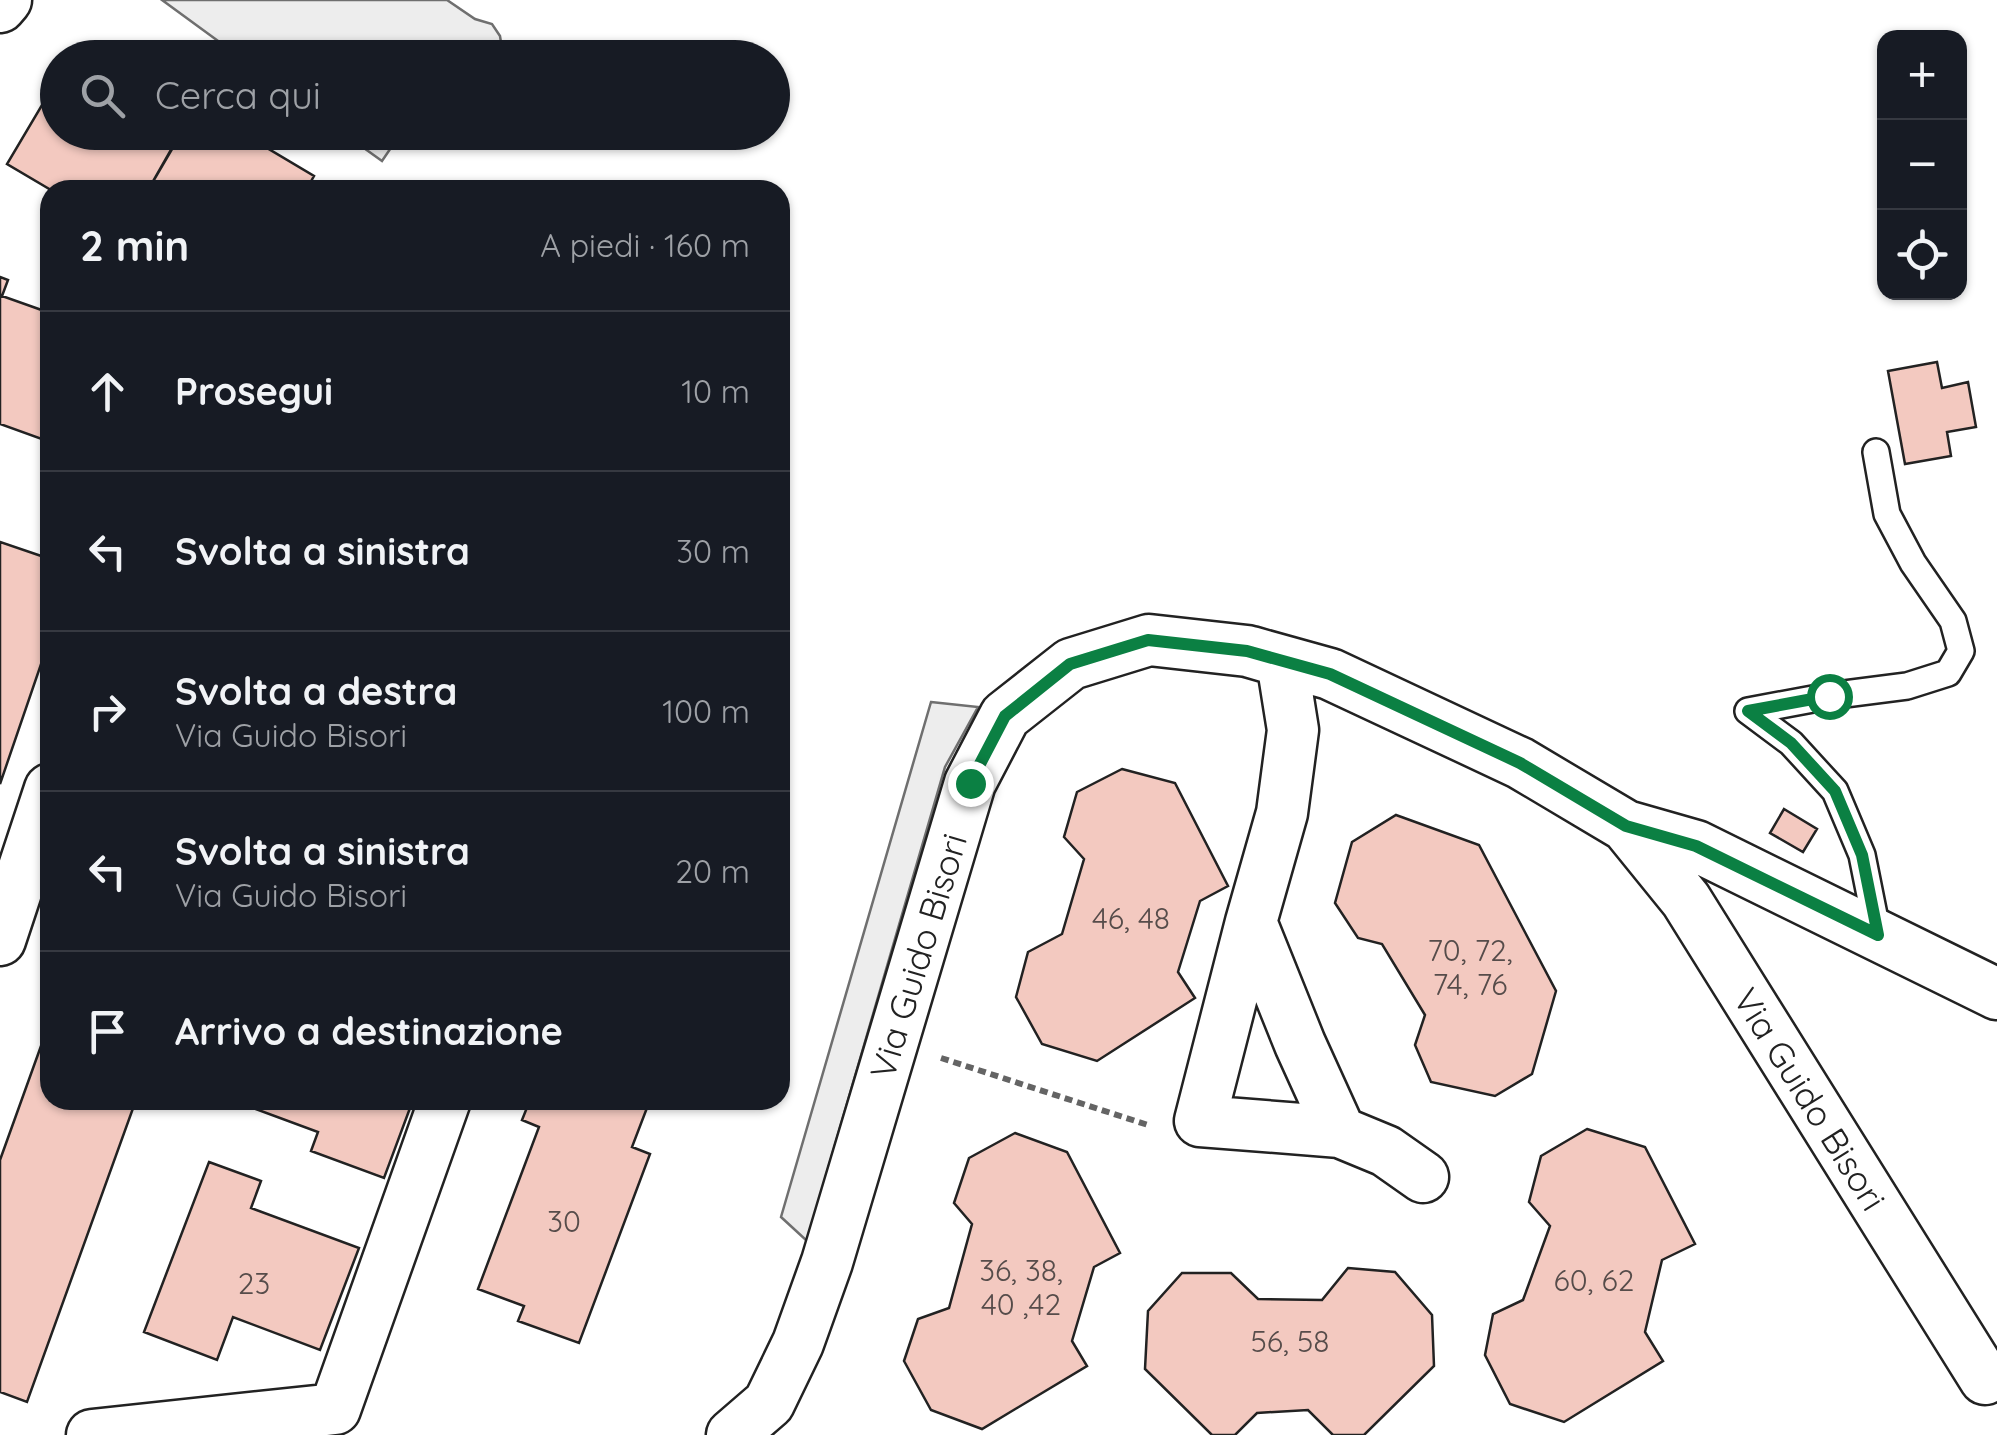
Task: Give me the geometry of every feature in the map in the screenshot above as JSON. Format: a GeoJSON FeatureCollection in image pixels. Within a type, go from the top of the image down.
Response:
{"type":"FeatureCollection","features":[{"type":"Feature","properties":{"kind":"street"},"geometry":{"type":"LineString","coordinates":[[0,7],[6,0]]}},
{"type":"Feature","properties":{"kind":"street","name":"Via Guido Bisori"},"geometry":{"type":"LineString","coordinates":[[732,1435],[769,1403],[798,1343],[970,783],[1005,716],[1070,664],[1148,640],[1247,651],[1330,674],[1520,763],[1626,826],[1696,846],[1997,994]]}},
{"type":"Feature","properties":{"kind":"street","name":"Via Guido Bisori"},"geometry":{"type":"LineString","coordinates":[[1200,1121],[1282,812],[1293,730],[1282,661],[1247,651]]}},
{"type":"Feature","properties":{"kind":"street"},"geometry":{"type":"LineString","coordinates":[[0,940],[40,819]]}},
{"type":"Feature","properties":{"kind":"street","name":"Via Guido Bisori"},"geometry":{"type":"LineString","coordinates":[[1626,826],[1686,900],[1985,1378]]}},
{"type":"Feature","properties":{"kind":"street"},"geometry":{"type":"LineString","coordinates":[[1251,922],[1340,1132]]}},
{"type":"Feature","properties":{"kind":"street"},"geometry":{"type":"LineString","coordinates":[[92,1435],[335,1409],[441,1110]]}},
{"type":"Feature","properties":{"kind":"street"},"geometry":{"type":"LineString","coordinates":[[1200,1121],[1340,1132],[1386,1151],[1424,1177]]}},
{"type":"Feature","properties":{"kind":"lane"},"geometry":{"type":"LineString","coordinates":[[1876,452],[1886,514],[1913,564],[1953,621],[1961,651],[1948,673],[1908,686],[1748,711],[1791,743],[1835,791],[1862,855],[1878,935]]}},
{"type":"Feature","properties":{"kind":"path"},"geometry":{"type":"LineString","coordinates":[[892,1042],[1147,1125],[1200,1121]]}},
{"type":"Feature","properties":{"kind":"shaded area"},"geometry":{"type":"Polygon","coordinates":[[[162,0],[447,0],[475,19],[492,24],[501,40],[217,40],[162,0]]]}},
{"type":"Feature","properties":{"kind":"shaded area"},"geometry":{"type":"Polygon","coordinates":[[[367,150],[389,150],[382,161],[367,150]]]}},
{"type":"Feature","properties":{"kind":"shaded area"},"geometry":{"type":"Polygon","coordinates":[[[931,702],[978,707],[945,767],[807,1241],[781,1217],[931,702]]]}},
{"type":"Feature","properties":{"kind":"building"},"geometry":{"type":"Polygon","coordinates":[[[40,108],[40,150],[171,150],[154,180],[40,180],[40,184],[7,164],[40,108]]]}},
{"type":"Feature","properties":{"kind":"building"},"geometry":{"type":"Polygon","coordinates":[[[171,150],[270,150],[314,176],[312,180],[154,180],[171,150]]]}},
{"type":"Feature","properties":{"kind":"building"},"geometry":{"type":"Polygon","coordinates":[[[0,277],[8,280],[2,296],[40,309],[40,438],[0,424],[0,277]]]}},
{"type":"Feature","properties":{"kind":"building"},"geometry":{"type":"Polygon","coordinates":[[[1937,362],[1942,388],[1968,382],[1976,427],[1947,432],[1951,456],[1905,464],[1888,371],[1937,362]]]}},
{"type":"Feature","properties":{"kind":"building"},"geometry":{"type":"Polygon","coordinates":[[[0,542],[40,556],[40,667],[0,784],[0,542]]]}},
{"type":"Feature","properties":{"kind":"building"},"geometry":{"type":"Polygon","coordinates":[[[1122,769],[1175,783],[1228,886],[1200,901],[1178,972],[1195,998],[1097,1061],[1042,1044],[1016,997],[1028,952],[1062,934],[1084,859],[1064,837],[1077,792],[1122,769]]]}},
{"type":"Feature","properties":{"kind":"building"},"geometry":{"type":"Polygon","coordinates":[[[1784,809],[1817,829],[1803,852],[1770,833],[1784,809]]]}},
{"type":"Feature","properties":{"kind":"building"},"geometry":{"type":"Polygon","coordinates":[[[1396,815],[1479,845],[1556,991],[1532,1074],[1495,1096],[1431,1082],[1415,1045],[1425,1015],[1382,944],[1358,938],[1335,903],[1352,842],[1396,815]]]}},
{"type":"Feature","properties":{"kind":"building"},"geometry":{"type":"Polygon","coordinates":[[[40,1049],[40,1110],[132,1110],[27,1402],[0,1392],[0,1160],[40,1049]]]}},
{"type":"Feature","properties":{"kind":"building"},"geometry":{"type":"Polygon","coordinates":[[[258,1110],[409,1110],[384,1178],[311,1151],[318,1132],[258,1110]]]}},
{"type":"Feature","properties":{"kind":"building"},"geometry":{"type":"Polygon","coordinates":[[[526,1110],[646,1110],[632,1147],[650,1154],[579,1343],[518,1321],[524,1306],[478,1289],[539,1127],[522,1120],[526,1110]]]}},
{"type":"Feature","properties":{"kind":"building"},"geometry":{"type":"Polygon","coordinates":[[[1587,1129],[1645,1147],[1695,1244],[1662,1260],[1645,1332],[1663,1361],[1564,1422],[1510,1404],[1485,1355],[1493,1314],[1523,1300],[1550,1226],[1529,1202],[1541,1156],[1587,1129]]]}},
{"type":"Feature","properties":{"kind":"building"},"geometry":{"type":"Polygon","coordinates":[[[1015,1133],[1067,1152],[1120,1253],[1094,1267],[1072,1341],[1087,1366],[982,1429],[931,1410],[904,1361],[918,1319],[949,1308],[972,1224],[954,1203],[969,1158],[1015,1133]]]}},
{"type":"Feature","properties":{"kind":"building"},"geometry":{"type":"Polygon","coordinates":[[[209,1162],[261,1181],[251,1208],[359,1248],[320,1350],[233,1317],[217,1360],[144,1332],[209,1162]]]}},
{"type":"Feature","properties":{"kind":"building"},"geometry":{"type":"Polygon","coordinates":[[[1348,1268],[1395,1272],[1432,1315],[1434,1366],[1364,1435],[1333,1435],[1308,1410],[1257,1413],[1235,1435],[1212,1435],[1145,1369],[1148,1311],[1182,1273],[1231,1273],[1258,1299],[1322,1300],[1348,1268]]]}},
{"type":"Feature","properties":{"kind":"route"},"geometry":{"type":"LineString","coordinates":[[970,783],[1005,716],[1070,664],[1148,640],[1247,651],[1330,674],[1520,763],[1626,826],[1696,846],[1878,935],[1862,855],[1835,791],[1791,743],[1748,711],[1829,696]]}}]}
